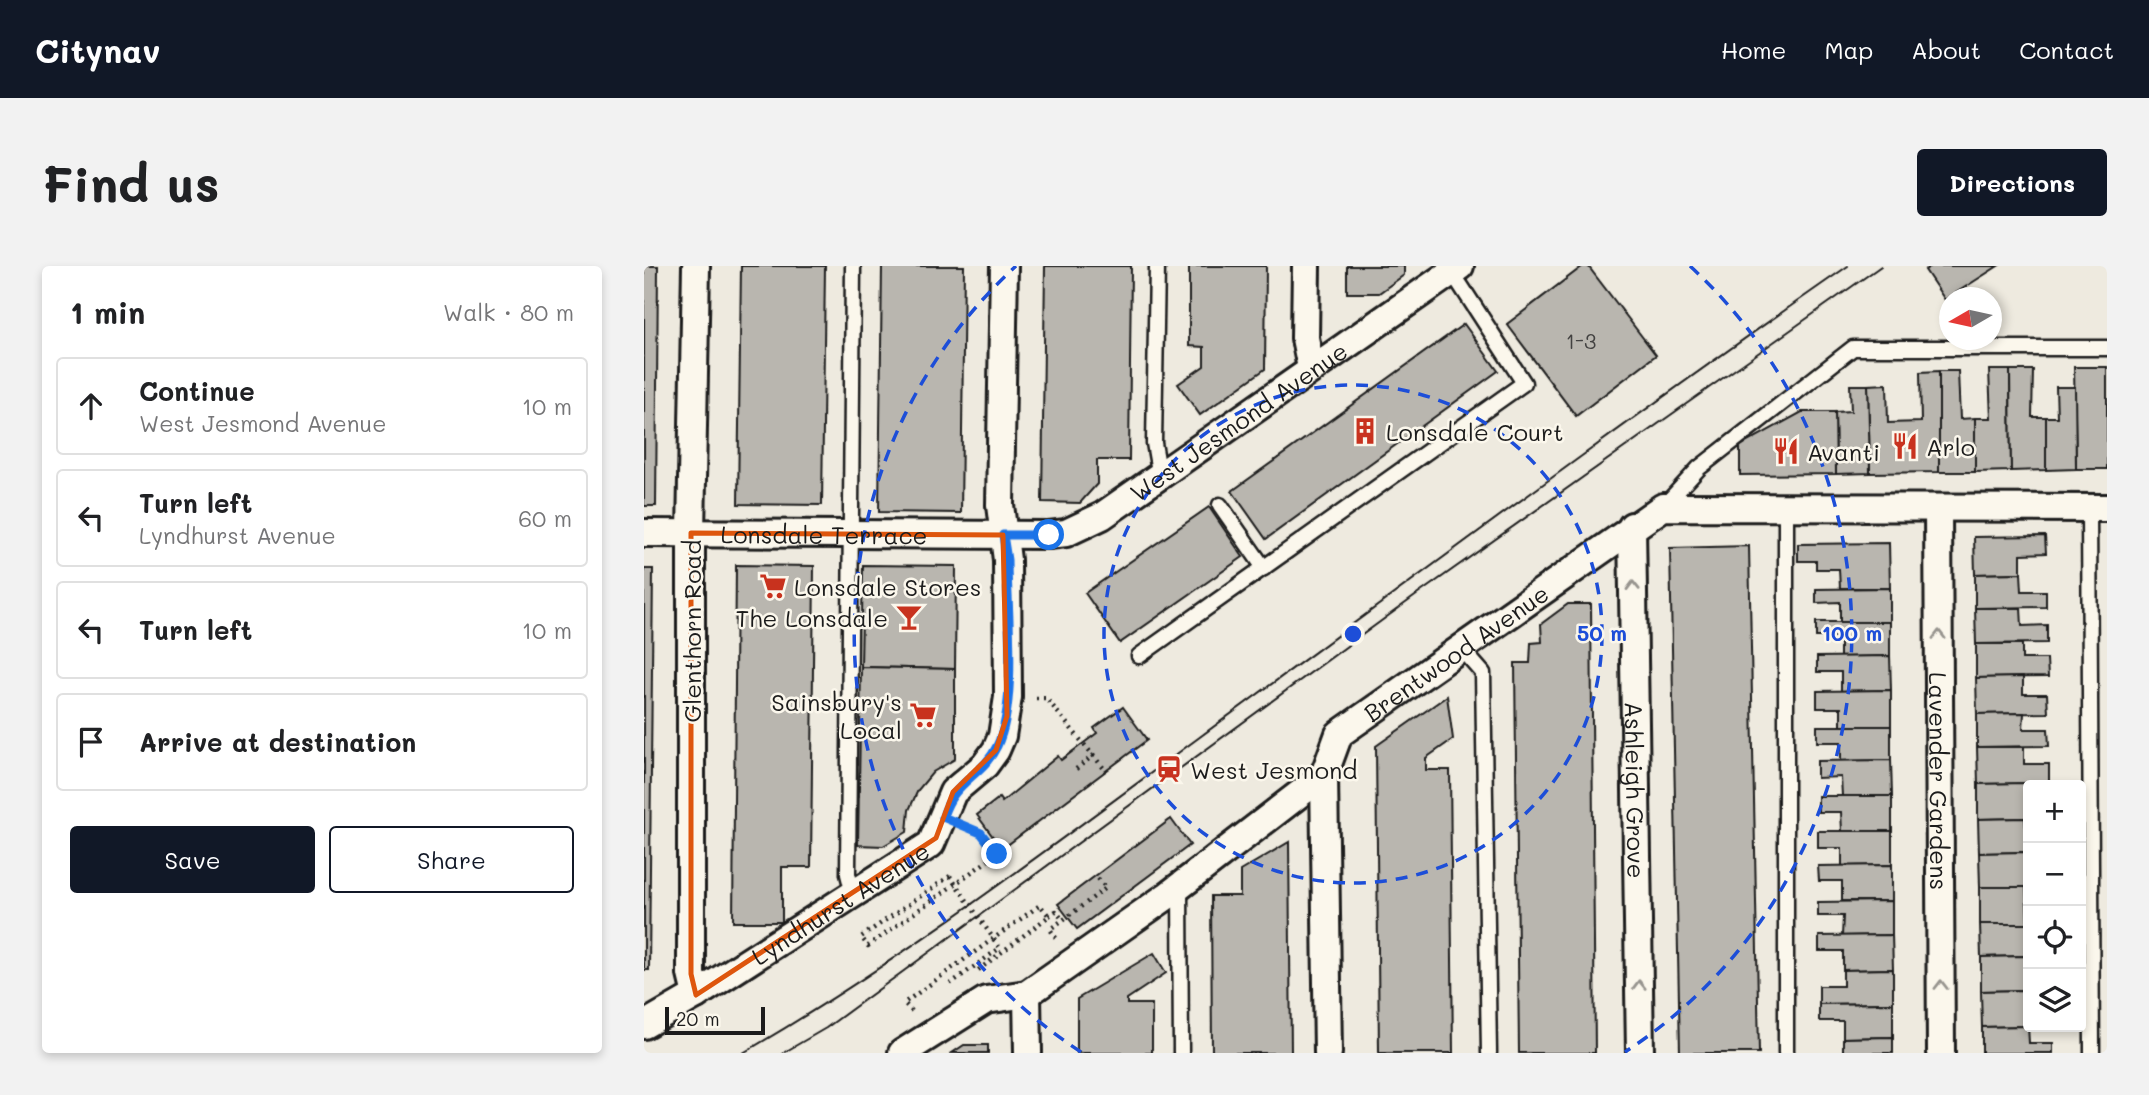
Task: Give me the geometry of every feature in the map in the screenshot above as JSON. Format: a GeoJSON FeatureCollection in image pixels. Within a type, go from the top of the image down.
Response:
{"type":"FeatureCollection","features":[{"type":"Feature","properties":{"kind":"street","name":"Glenthorn Road"},"geometry":{"type":"LineString","coordinates":[[696,266],[691,533],[691,974],[696,995]]}},
{"type":"Feature","properties":{"kind":"street","name":"Lyndhurst Avenue"},"geometry":{"type":"LineString","coordinates":[[644,1025],[696,995],[931,844],[953,792],[985,765],[996,750],[1005,726],[1008,696],[1007,560],[1000,505],[1004,266]]}},
{"type":"Feature","properties":{"kind":"street"},"geometry":{"type":"LineString","coordinates":[[1306,266],[1305,338],[1311,368]]}},
{"type":"Feature","properties":{"kind":"street","name":"West Jesmond Avenue"},"geometry":{"type":"LineString","coordinates":[[1003,535],[1049,535],[1084,526],[1160,477],[1311,368],[1456,269]]}},
{"type":"Feature","properties":{"kind":"street"},"geometry":{"type":"LineString","coordinates":[[1663,507],[2098,508]]}},
{"type":"Feature","properties":{"kind":"street","name":"Brentwood Avenue"},"geometry":{"type":"LineString","coordinates":[[1324,775],[1339,734],[1632,526],[1663,507]]}},
{"type":"Feature","properties":{"kind":"street","name":"Lavender Gardens"},"geometry":{"type":"LineString","coordinates":[[1938,508],[1941,1053]]}},
{"type":"Feature","properties":{"kind":"street","name":"Ashleigh Grove"},"geometry":{"type":"LineString","coordinates":[[1632,526],[1640,1053]]}},
{"type":"Feature","properties":{"kind":"street","name":"Lonsdale Terrace"},"geometry":{"type":"LineString","coordinates":[[644,533],[1003,535]]}},
{"type":"Feature","properties":{"kind":"street"},"geometry":{"type":"LineString","coordinates":[[902,1053],[986,1000],[1027,994],[1180,886],[1324,775]]}},
{"type":"Feature","properties":{"kind":"street"},"geometry":{"type":"LineString","coordinates":[[1324,775],[1328,1053]]}},
{"type":"Feature","properties":{"kind":"street"},"geometry":{"type":"LineString","coordinates":[[1027,994],[1028,1053]]}},
{"type":"Feature","properties":{"kind":"lane"},"geometry":{"type":"LineString","coordinates":[[852,894],[848,874],[853,266]]}},
{"type":"Feature","properties":{"kind":"lane"},"geometry":{"type":"LineString","coordinates":[[1157,266],[1154,443],[1160,477]]}},
{"type":"Feature","properties":{"kind":"lane"},"geometry":{"type":"LineString","coordinates":[[1139,656],[1524,383],[1456,269]]}},
{"type":"Feature","properties":{"kind":"lane"},"geometry":{"type":"LineString","coordinates":[[1663,507],[1699,468],[1853,348],[2107,348]]}},
{"type":"Feature","properties":{"kind":"lane"},"geometry":{"type":"LineString","coordinates":[[1220,505],[1264,568]]}},
{"type":"Feature","properties":{"kind":"lane"},"geometry":{"type":"LineString","coordinates":[[1786,507],[1786,1053]]}},
{"type":"Feature","properties":{"kind":"lane"},"geometry":{"type":"LineString","coordinates":[[2092,1053],[2098,508]]}},
{"type":"Feature","properties":{"kind":"lane"},"geometry":{"type":"LineString","coordinates":[[1461,648],[1483,673],[1489,1053]]}},
{"type":"Feature","properties":{"kind":"lane"},"geometry":{"type":"LineString","coordinates":[[1180,886],[1181,1053]]}},
{"type":"Feature","properties":{"kind":"path"},"geometry":{"type":"LineString","coordinates":[[1008,696],[1046,698],[1106,771]]}},
{"type":"Feature","properties":{"kind":"path"},"geometry":{"type":"LineString","coordinates":[[1076,769],[1094,755]]}},
{"type":"Feature","properties":{"kind":"path"},"geometry":{"type":"LineString","coordinates":[[943,817],[981,833],[997,854],[988,860],[977,868],[955,884],[944,892],[878,939],[867,946],[861,937],[950,876],[957,886],[964,896],[979,917],[1000,948],[944,988]]}},
{"type":"Feature","properties":{"kind":"path"},"geometry":{"type":"LineString","coordinates":[[1050,929],[1106,888],[1096,876]]}},
{"type":"Feature","properties":{"kind":"path"},"geometry":{"type":"LineString","coordinates":[[922,1004],[911,1012],[904,1003],[1040,905],[1049,916]]}},
{"type":"Feature","properties":{"kind":"path"},"geometry":{"type":"LineString","coordinates":[[986,1000],[972,975],[1056,911],[1063,920]]}},
{"type":"Feature","properties":{"kind":"highlighted area"},"geometry":{"type":"Polygon","coordinates":[[[691,533],[1003,535],[1007,716],[996,750],[953,792],[936,838],[696,995],[691,974],[691,533]]]}},
{"type":"Feature","properties":{"kind":"building"},"geometry":{"type":"Polygon","coordinates":[[[644,266],[658,266],[656,506],[644,506],[644,266]]]}},
{"type":"Feature","properties":{"kind":"building"},"geometry":{"type":"Polygon","coordinates":[[[741,266],[825,266],[822,505],[738,504],[741,266]]]}},
{"type":"Feature","properties":{"kind":"building"},"geometry":{"type":"Polygon","coordinates":[[[882,266],[964,266],[961,513],[879,512],[882,266]]]}},
{"type":"Feature","properties":{"kind":"building"},"geometry":{"type":"Polygon","coordinates":[[[1045,266],[1131,266],[1129,460],[1097,460],[1097,484],[1080,503],[1042,502],[1045,266]]]}},
{"type":"Feature","properties":{"kind":"building"},"geometry":{"type":"Polygon","coordinates":[[[1189,266],[1266,266],[1265,369],[1200,415],[1178,384],[1204,366],[1204,347],[1189,346],[1189,266]]]}},
{"type":"Feature","properties":{"kind":"building"},"geometry":{"type":"Polygon","coordinates":[[[1347,266],[1404,266],[1404,275],[1379,293],[1347,293],[1347,266]]]}},
{"type":"Feature","properties":{"kind":"building"},"geometry":{"type":"Polygon","coordinates":[[[1583,266],[1588,266],[1656,355],[1576,416],[1507,324],[1583,266]]]}},
{"type":"Feature","properties":{"kind":"building"},"geometry":{"type":"Polygon","coordinates":[[[1931,266],[1998,266],[1965,287],[1939,287],[1939,291],[1925,270],[1931,266]]]}},
{"type":"Feature","properties":{"kind":"building","name":"Lonsdale Court"},"geometry":{"type":"Polygon","coordinates":[[[1464,324],[1498,371],[1266,539],[1232,491],[1464,324]]]}},
{"type":"Feature","properties":{"kind":"building"},"geometry":{"type":"Polygon","coordinates":[[[2074,367],[2107,367],[2107,469],[2076,469],[2074,367]]]}},
{"type":"Feature","properties":{"kind":"building"},"geometry":{"type":"Polygon","coordinates":[[[1989,370],[2010,370],[2011,471],[1975,472],[1975,418],[1991,418],[1989,370]]]}},
{"type":"Feature","properties":{"kind":"building"},"geometry":{"type":"Polygon","coordinates":[[[2010,370],[2033,370],[2032,417],[2046,417],[2046,470],[2011,471],[2010,370]]]}},
{"type":"Feature","properties":{"kind":"building"},"geometry":{"type":"Polygon","coordinates":[[[1939,371],[1939,472],[1870,473],[1868,385],[1887,384],[1888,423],[1921,422],[1920,372],[1939,371]]]}},
{"type":"Feature","properties":{"kind":"building"},"geometry":{"type":"Polygon","coordinates":[[[1939,371],[1958,371],[1960,419],[1975,418],[1975,472],[1939,472],[1939,371]]]}},
{"type":"Feature","properties":{"kind":"building"},"geometry":{"type":"Polygon","coordinates":[[[1850,385],[1868,385],[1870,473],[1836,474],[1835,412],[1851,411],[1850,385]]]}},
{"type":"Feature","properties":{"kind":"building"},"geometry":{"type":"Polygon","coordinates":[[[2056,387],[2075,387],[2076,469],[2046,470],[2046,417],[2057,417],[2056,387]]]}},
{"type":"Feature","properties":{"kind":"building"},"geometry":{"type":"Polygon","coordinates":[[[1802,412],[1835,412],[1836,474],[1740,475],[1740,446],[1802,412]]]}},
{"type":"Feature","properties":{"kind":"building"},"geometry":{"type":"Polygon","coordinates":[[[1209,507],[1243,557],[1120,643],[1085,593],[1209,507]]]}},
{"type":"Feature","properties":{"kind":"building"},"geometry":{"type":"Polygon","coordinates":[[[2045,536],[2046,553],[2021,554],[2021,573],[1975,574],[1974,537],[2045,536]]]}},
{"type":"Feature","properties":{"kind":"building"},"geometry":{"type":"Polygon","coordinates":[[[1889,543],[1890,588],[1840,588],[1839,569],[1816,569],[1816,561],[1798,561],[1798,544],[1889,543]]]}},
{"type":"Feature","properties":{"kind":"building"},"geometry":{"type":"Polygon","coordinates":[[[1749,546],[1759,1053],[1680,1053],[1670,548],[1749,546]]]}},
{"type":"Feature","properties":{"kind":"building"},"geometry":{"type":"Polygon","coordinates":[[[736,565],[814,566],[811,867],[782,867],[782,922],[733,922],[736,565]]]}},
{"type":"Feature","properties":{"kind":"building","name":"The Lonsdale"},"geometry":{"type":"Polygon","coordinates":[[[863,565],[956,566],[955,669],[861,667],[863,565]]]}},
{"type":"Feature","properties":{"kind":"building"},"geometry":{"type":"Polygon","coordinates":[[[644,569],[653,569],[649,970],[644,970],[644,569]]]}},
{"type":"Feature","properties":{"kind":"building"},"geometry":{"type":"Polygon","coordinates":[[[2021,573],[2022,591],[2046,591],[2046,607],[1975,608],[1975,574],[2021,573]]]}},
{"type":"Feature","properties":{"kind":"building"},"geometry":{"type":"Polygon","coordinates":[[[1890,588],[1890,622],[1840,622],[1840,602],[1816,603],[1816,589],[1890,588]]]}},
{"type":"Feature","properties":{"kind":"building"},"geometry":{"type":"Polygon","coordinates":[[[1568,604],[1591,604],[1595,1053],[1519,1053],[1515,663],[1530,663],[1531,643],[1542,642],[1541,624],[1568,604]]]}},
{"type":"Feature","properties":{"kind":"building"},"geometry":{"type":"Polygon","coordinates":[[[1975,608],[2021,608],[2022,626],[2047,625],[2047,643],[1976,644],[1975,608]]]}},
{"type":"Feature","properties":{"kind":"building"},"geometry":{"type":"Polygon","coordinates":[[[1816,622],[1890,622],[1890,656],[1840,657],[1840,637],[1816,637],[1816,622]]]}},
{"type":"Feature","properties":{"kind":"building"},"geometry":{"type":"Polygon","coordinates":[[[1976,644],[2022,644],[2022,659],[2047,659],[2048,677],[1976,678],[1976,644]]]}},
{"type":"Feature","properties":{"kind":"building"},"geometry":{"type":"Polygon","coordinates":[[[1890,656],[1891,690],[1841,691],[1841,672],[1817,672],[1817,657],[1890,656]]]}},
{"type":"Feature","properties":{"kind":"building"},"geometry":{"type":"Polygon","coordinates":[[[861,667],[955,669],[955,759],[933,772],[918,790],[909,810],[907,832],[883,846],[858,845],[861,667]]]}},
{"type":"Feature","properties":{"kind":"building"},"geometry":{"type":"Polygon","coordinates":[[[2023,677],[2023,694],[2047,694],[2048,713],[1977,714],[1976,678],[2023,677]]]}},
{"type":"Feature","properties":{"kind":"building"},"geometry":{"type":"Polygon","coordinates":[[[1891,690],[1891,726],[1841,726],[1841,708],[1817,708],[1817,691],[1891,690]]]}},
{"type":"Feature","properties":{"kind":"building"},"geometry":{"type":"Polygon","coordinates":[[[1447,696],[1453,739],[1426,758],[1426,770],[1450,770],[1453,1053],[1379,1053],[1376,746],[1447,696]]]}},
{"type":"Feature","properties":{"kind":"building"},"geometry":{"type":"Polygon","coordinates":[[[1123,707],[1147,740],[1002,849],[977,815],[999,798],[1002,802],[1058,756],[1061,760],[1097,733],[1094,728],[1123,707]]]}},
{"type":"Feature","properties":{"kind":"building"},"geometry":{"type":"Polygon","coordinates":[[[2024,713],[2023,729],[2048,729],[2049,746],[1977,747],[1977,714],[2024,713]]]}},
{"type":"Feature","properties":{"kind":"building"},"geometry":{"type":"Polygon","coordinates":[[[1817,726],[1891,726],[1891,760],[1841,761],[1841,742],[1817,742],[1817,726]]]}},
{"type":"Feature","properties":{"kind":"building"},"geometry":{"type":"Polygon","coordinates":[[[1977,747],[2024,747],[2024,764],[2049,764],[2049,780],[1978,784],[1977,747]]]}},
{"type":"Feature","properties":{"kind":"building"},"geometry":{"type":"Polygon","coordinates":[[[1891,760],[1892,796],[1842,796],[1841,777],[1817,778],[1817,761],[1891,760]]]}},
{"type":"Feature","properties":{"kind":"building"},"geometry":{"type":"Polygon","coordinates":[[[2023,783],[2023,818],[1978,819],[1978,784],[2023,783]]]}},
{"type":"Feature","properties":{"kind":"building"},"geometry":{"type":"Polygon","coordinates":[[[1818,796],[1892,796],[1892,831],[1842,831],[1841,812],[1818,812],[1818,796]]]}},
{"type":"Feature","properties":{"kind":"building"},"geometry":{"type":"Polygon","coordinates":[[[2023,818],[2023,852],[1979,853],[1978,819],[2023,818]]]}},
{"type":"Feature","properties":{"kind":"building"},"geometry":{"type":"Polygon","coordinates":[[[1171,819],[1190,845],[1077,929],[1058,904],[1171,819]]]}},
{"type":"Feature","properties":{"kind":"building"},"geometry":{"type":"Polygon","coordinates":[[[1818,831],[1892,831],[1892,865],[1842,866],[1842,848],[1818,848],[1818,831]]]}},
{"type":"Feature","properties":{"kind":"building"},"geometry":{"type":"Polygon","coordinates":[[[1289,842],[1291,1053],[1212,1053],[1211,896],[1240,896],[1240,871],[1289,842]]]}},
{"type":"Feature","properties":{"kind":"building"},"geometry":{"type":"Polygon","coordinates":[[[2023,852],[2023,887],[1980,887],[1979,853],[2023,852]]]}},
{"type":"Feature","properties":{"kind":"building"},"geometry":{"type":"Polygon","coordinates":[[[1892,865],[1892,901],[1842,901],[1842,881],[1819,881],[1818,866],[1892,865]]]}},
{"type":"Feature","properties":{"kind":"building"},"geometry":{"type":"Polygon","coordinates":[[[1980,887],[2023,887],[2023,924],[1980,924],[1980,887]]]}},
{"type":"Feature","properties":{"kind":"building"},"geometry":{"type":"Polygon","coordinates":[[[1892,901],[1892,935],[1842,936],[1843,916],[1818,916],[1818,902],[1892,901]]]}},
{"type":"Feature","properties":{"kind":"building"},"geometry":{"type":"Polygon","coordinates":[[[1980,924],[2023,924],[2023,956],[1981,957],[1980,924]]]}},
{"type":"Feature","properties":{"kind":"building"},"geometry":{"type":"Polygon","coordinates":[[[1892,935],[1893,969],[1843,970],[1843,951],[1819,951],[1819,936],[1892,935]]]}},
{"type":"Feature","properties":{"kind":"building"},"geometry":{"type":"Polygon","coordinates":[[[1154,953],[1166,973],[1127,999],[1127,1004],[1152,1004],[1152,1053],[1077,1053],[1077,999],[1154,953]]]}},
{"type":"Feature","properties":{"kind":"building"},"geometry":{"type":"Polygon","coordinates":[[[2023,956],[2023,990],[1981,991],[1981,957],[2023,956]]]}},
{"type":"Feature","properties":{"kind":"building"},"geometry":{"type":"Polygon","coordinates":[[[1893,969],[1893,1003],[1819,1004],[1819,986],[1843,986],[1843,970],[1893,969]]]}},
{"type":"Feature","properties":{"kind":"building"},"geometry":{"type":"Polygon","coordinates":[[[2023,990],[2023,1026],[1982,1027],[1981,991],[2023,990]]]}},
{"type":"Feature","properties":{"kind":"building"},"geometry":{"type":"Polygon","coordinates":[[[1893,1003],[1893,1037],[1843,1038],[1843,1021],[1819,1021],[1819,1004],[1893,1003]]]}},
{"type":"Feature","properties":{"kind":"building"},"geometry":{"type":"Polygon","coordinates":[[[2023,1026],[2023,1032],[2028,1032],[2029,1043],[2053,1043],[2053,1053],[1982,1053],[1982,1027],[2023,1026]]]}},
{"type":"Feature","properties":{"kind":"building"},"geometry":{"type":"Polygon","coordinates":[[[1893,1037],[1893,1053],[1843,1053],[1843,1038],[1893,1037]]]}},
{"type":"Feature","properties":{"kind":"building"},"geometry":{"type":"Polygon","coordinates":[[[964,1045],[988,1045],[988,1053],[952,1053],[964,1045]]]}},
{"type":"Feature","properties":{"kind":"tram line"},"geometry":{"type":"LineString","coordinates":[[743,1053],[802,1018],[974,902],[1602,441],[1848,266]]}},
{"type":"Feature","properties":{"kind":"tram line"},"geometry":{"type":"LineString","coordinates":[[783,1053],[826,1028],[1418,594],[1881,266]]}},
{"type":"Feature","properties":{"kind":"place","name":"Lonsdale Court"},"geometry":{"type":"Point","coordinates":[1365,431]}},
{"type":"Feature","properties":{"kind":"place","name":"Arlo"},"geometry":{"type":"Point","coordinates":[1905,446]}},
{"type":"Feature","properties":{"kind":"place","name":"Avanti"},"geometry":{"type":"Point","coordinates":[1786,451]}},
{"type":"Feature","properties":{"kind":"place","name":"Lonsdale Stores"},"geometry":{"type":"Point","coordinates":[773,586]}},
{"type":"Feature","properties":{"kind":"place","name":"The Lonsdale"},"geometry":{"type":"Point","coordinates":[909,617]}},
{"type":"Feature","properties":{"kind":"place","name":"Sainsbury's Local"},"geometry":{"type":"Point","coordinates":[923,715]}},
{"type":"Feature","properties":{"kind":"place","name":"West Jesmond"},"geometry":{"type":"Point","coordinates":[1169,769]}},
{"type":"Feature","properties":{"kind":"route"},"geometry":{"type":"LineString","coordinates":[[997,854],[981,833],[943,817],[953,792],[985,765],[996,750],[1007,716],[1007,560],[1003,535],[1049,535]]}}]}
